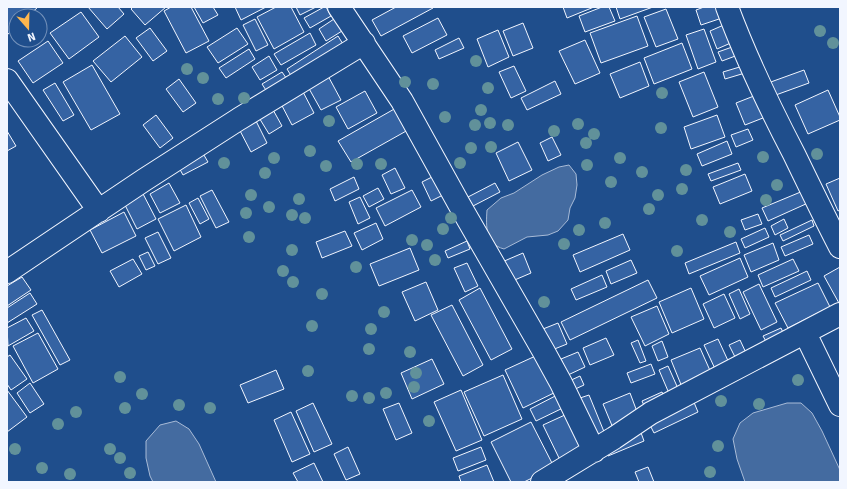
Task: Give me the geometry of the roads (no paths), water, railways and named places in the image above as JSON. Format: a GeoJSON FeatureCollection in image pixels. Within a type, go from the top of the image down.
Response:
{"type":"FeatureCollection","features":[{"type":"Feature","properties":{"kind":"street"},"geometry":{"type":"LineString","coordinates":[[339,7],[402,101],[458,204],[544,352],[594,451]]}},
{"type":"Feature","properties":{"kind":"street"},"geometry":{"type":"LineString","coordinates":[[727,7],[739,40],[753,71],[840,247]]}},
{"type":"Feature","properties":{"kind":"street"},"geometry":{"type":"LineString","coordinates":[[7,272],[144,180],[239,119],[364,43]]}},
{"type":"Feature","properties":{"kind":"street"},"geometry":{"type":"LineString","coordinates":[[7,80],[99,211]]}},
{"type":"Feature","properties":{"kind":"street"},"geometry":{"type":"LineString","coordinates":[[547,481],[658,409],[840,314]]}},
{"type":"Feature","properties":{"kind":"street"},"geometry":{"type":"LineString","coordinates":[[805,333],[840,404]]}},
{"type":"Feature","properties":{"kind":"water"},"geometry":{"type":"Polygon","coordinates":[[[569,165],[576,174],[577,185],[575,198],[570,208],[568,220],[558,231],[548,235],[527,237],[504,249],[493,243],[488,234],[487,210],[501,198],[514,193],[542,175],[559,167],[569,165]]]}},
{"type":"Feature","properties":{"kind":"water"},"geometry":{"type":"Polygon","coordinates":[[[787,403],[801,403],[812,413],[840,470],[840,482],[745,482],[737,459],[733,439],[740,423],[753,413],[787,403]]]}},
{"type":"Feature","properties":{"kind":"water"},"geometry":{"type":"Polygon","coordinates":[[[176,421],[189,429],[199,444],[216,482],[153,482],[146,458],[146,441],[160,425],[176,421]]]}}]}
